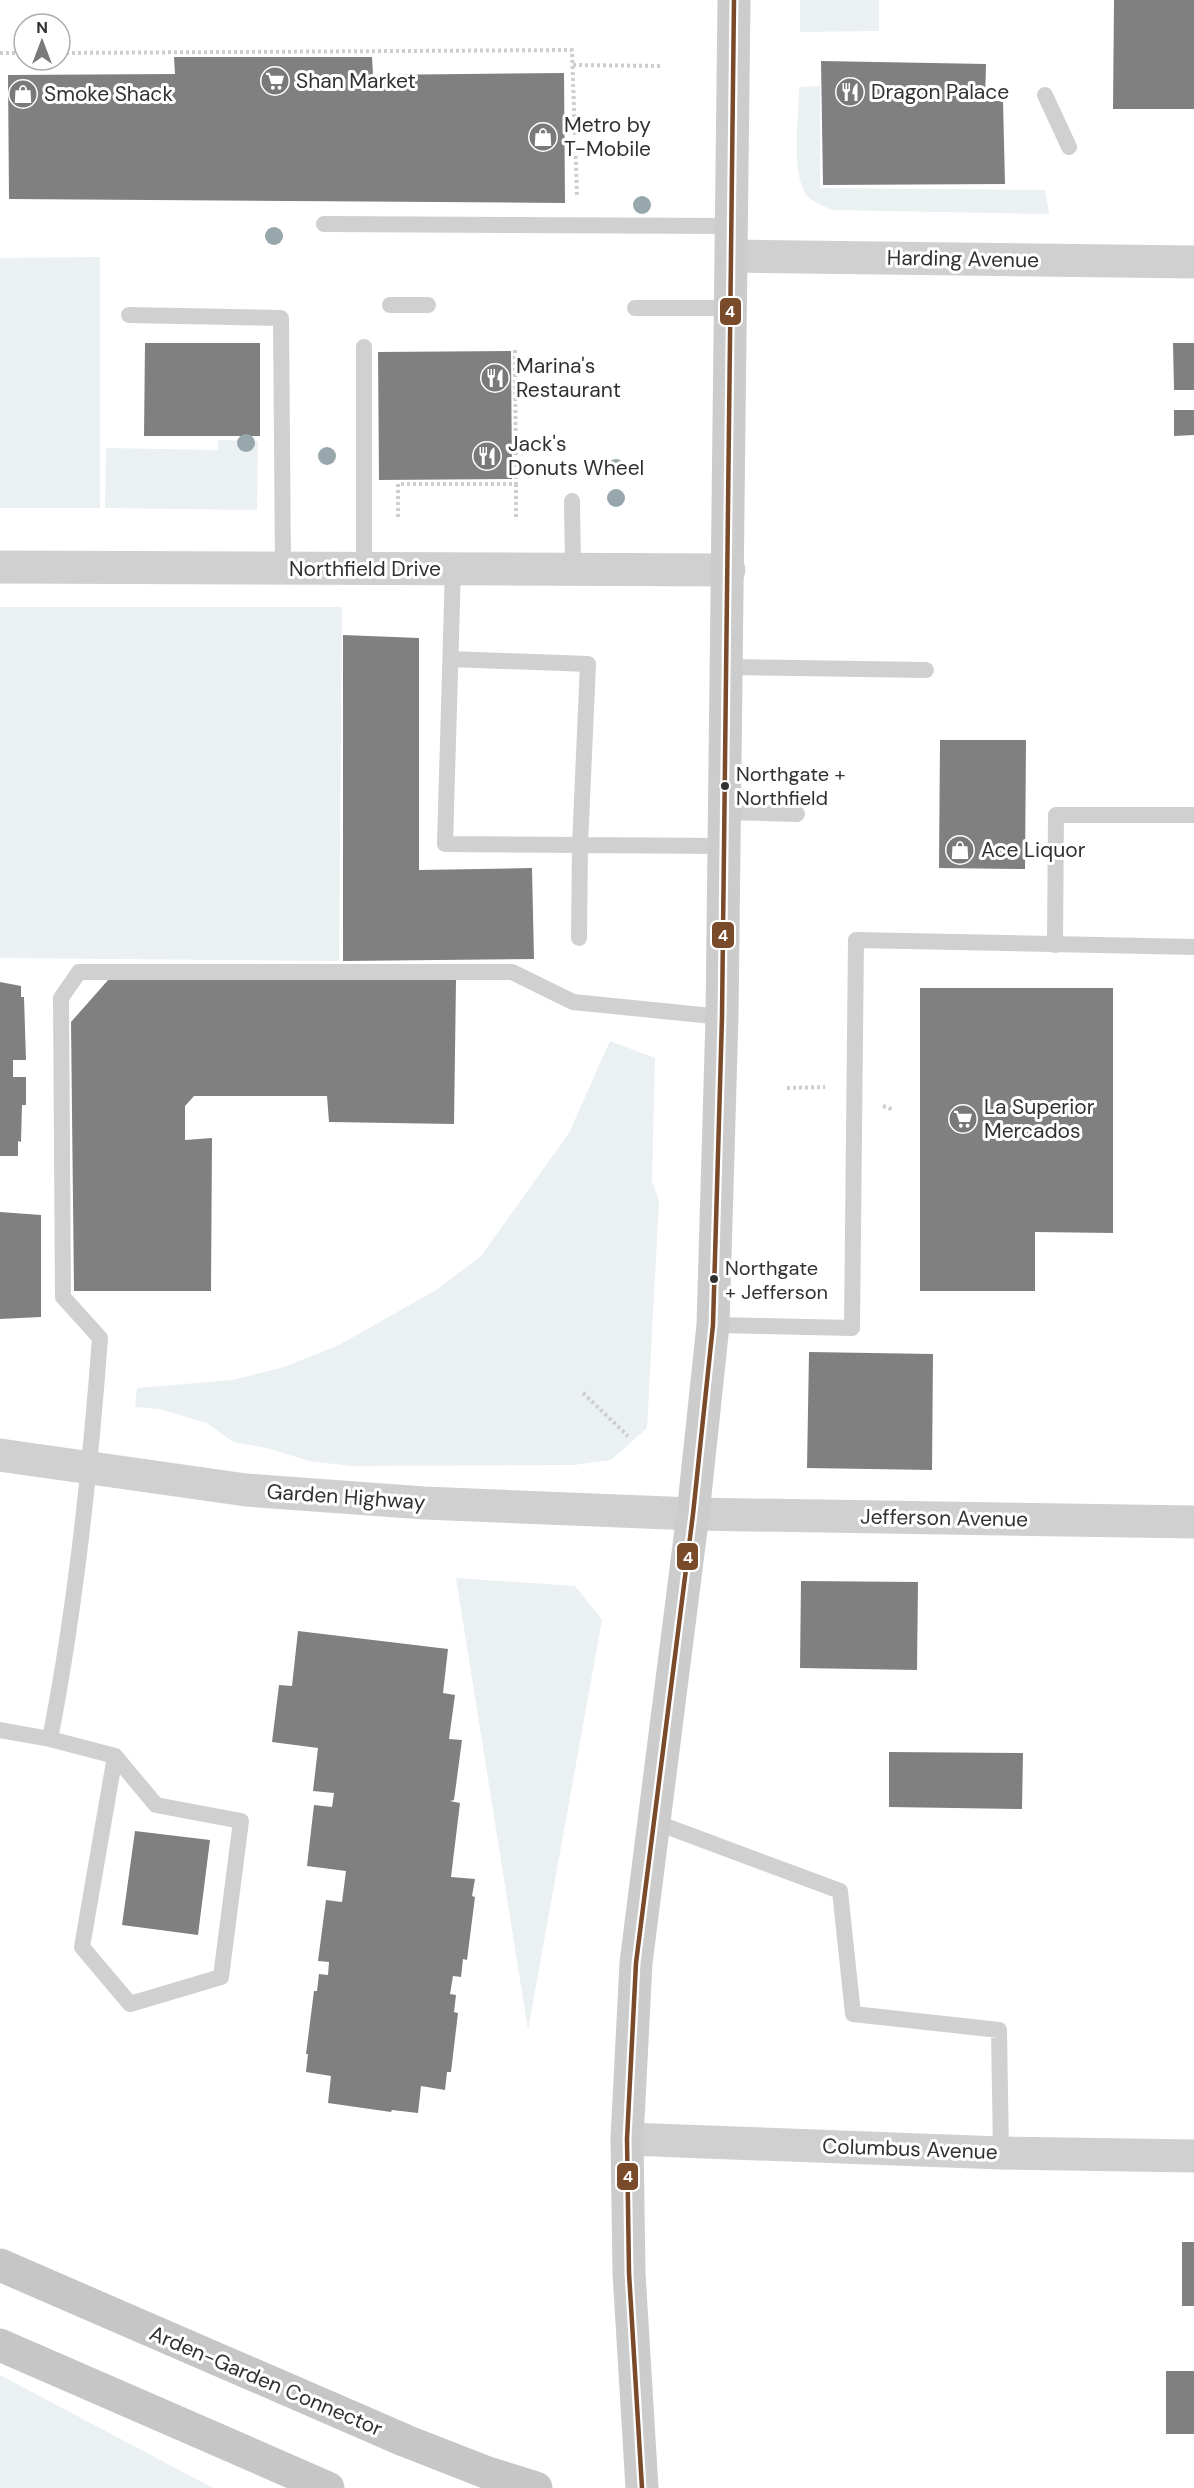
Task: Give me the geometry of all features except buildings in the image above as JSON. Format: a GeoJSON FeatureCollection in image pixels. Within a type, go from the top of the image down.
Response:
{"type":"FeatureCollection","features":[{"type":"Feature","properties":{"kind":"main road"},"geometry":{"type":"LineString","coordinates":[[642,2488],[629,2273],[627,2139],[636,1963],[652,1821],[693,1514],[713,1325],[722,1017],[734,0]]}},
{"type":"Feature","properties":{"kind":"main road","name":"Arden-Garden Connector"},"geometry":{"type":"LineString","coordinates":[[0,2265],[396,2437],[488,2473],[536,2488]]}},
{"type":"Feature","properties":{"kind":"main road"},"geometry":{"type":"LineString","coordinates":[[0,2345],[328,2488]]}},
{"type":"Feature","properties":{"kind":"street","name":"Harding Avenue"},"geometry":{"type":"LineString","coordinates":[[732,241],[1194,262]]}},
{"type":"Feature","properties":{"kind":"street","name":"Northfield Drive"},"geometry":{"type":"LineString","coordinates":[[0,567],[729,570]]}},
{"type":"Feature","properties":{"kind":"street","name":"Garden Highway"},"geometry":{"type":"LineString","coordinates":[[0,1455],[246,1490],[424,1503],[693,1514]]}},
{"type":"Feature","properties":{"kind":"street","name":"Jefferson Avenue"},"geometry":{"type":"LineString","coordinates":[[693,1514],[1194,1522]]}},
{"type":"Feature","properties":{"kind":"street","name":"Columbus Avenue"},"geometry":{"type":"LineString","coordinates":[[627,2139],[1001,2153],[1194,2156]]}},
{"type":"Feature","properties":{"kind":"lane"},"geometry":{"type":"LineString","coordinates":[[1045,95],[1069,147]]}},
{"type":"Feature","properties":{"kind":"lane"},"geometry":{"type":"LineString","coordinates":[[324,224],[732,241]]}},
{"type":"Feature","properties":{"kind":"lane"},"geometry":{"type":"LineString","coordinates":[[390,305],[429,305]]}},
{"type":"Feature","properties":{"kind":"lane"},"geometry":{"type":"LineString","coordinates":[[635,308],[731,308]]}},
{"type":"Feature","properties":{"kind":"lane"},"geometry":{"type":"LineString","coordinates":[[129,315],[281,318],[283,568]]}},
{"type":"Feature","properties":{"kind":"lane"},"geometry":{"type":"LineString","coordinates":[[364,347],[364,568]]}},
{"type":"Feature","properties":{"kind":"lane"},"geometry":{"type":"LineString","coordinates":[[572,501],[573,569]]}},
{"type":"Feature","properties":{"kind":"lane"},"geometry":{"type":"LineString","coordinates":[[453,569],[446,844],[724,846]]}},
{"type":"Feature","properties":{"kind":"lane"},"geometry":{"type":"LineString","coordinates":[[451,659],[588,664],[580,845],[579,938]]}},
{"type":"Feature","properties":{"kind":"lane"},"geometry":{"type":"LineString","coordinates":[[727,667],[926,670]]}},
{"type":"Feature","properties":{"kind":"lane"},"geometry":{"type":"LineString","coordinates":[[724,812],[797,814]]}},
{"type":"Feature","properties":{"kind":"lane"},"geometry":{"type":"LineString","coordinates":[[1054,945],[1056,814],[1194,814]]}},
{"type":"Feature","properties":{"kind":"lane"},"geometry":{"type":"LineString","coordinates":[[713,1325],[852,1328],[856,940],[1194,947]]}},
{"type":"Feature","properties":{"kind":"lane"},"geometry":{"type":"LineString","coordinates":[[50,1739],[68,1645],[90,1468],[100,1338],[63,1297],[61,998],[79,972],[512,972],[573,1002],[722,1017]]}},
{"type":"Feature","properties":{"kind":"lane"},"geometry":{"type":"LineString","coordinates":[[0,1730],[50,1739],[115,1756],[156,1805],[241,1821],[220,1977],[130,2004],[82,1947],[115,1756]]}},
{"type":"Feature","properties":{"kind":"lane"},"geometry":{"type":"LineString","coordinates":[[652,1821],[840,1891],[853,2014],[999,2030],[1001,2153]]}},
{"type":"Feature","properties":{"kind":"path"},"geometry":{"type":"LineString","coordinates":[[72,53],[572,50],[577,199]]}},
{"type":"Feature","properties":{"kind":"path"},"geometry":{"type":"LineString","coordinates":[[573,65],[663,66]]}},
{"type":"Feature","properties":{"kind":"path"},"geometry":{"type":"LineString","coordinates":[[515,347],[516,519]]}},
{"type":"Feature","properties":{"kind":"path"},"geometry":{"type":"LineString","coordinates":[[398,517],[398,484],[516,484]]}},
{"type":"Feature","properties":{"kind":"path"},"geometry":{"type":"LineString","coordinates":[[583,1393],[628,1436]]}},
{"type":"Feature","properties":{"kind":"shaded area"},"geometry":{"type":"Polygon","coordinates":[[[800,0],[879,0],[879,31],[800,32],[800,0]]]}},
{"type":"Feature","properties":{"kind":"shaded area"},"geometry":{"type":"Polygon","coordinates":[[[820,86],[820,188],[1045,190],[1049,214],[832,210],[817,203],[807,196],[801,183],[797,142],[799,87],[820,86]]]}},
{"type":"Feature","properties":{"kind":"shaded area"},"geometry":{"type":"Polygon","coordinates":[[[100,257],[100,508],[0,508],[0,258],[100,257]]]}},
{"type":"Feature","properties":{"kind":"shaded area"},"geometry":{"type":"Polygon","coordinates":[[[218,440],[258,441],[257,510],[105,508],[106,448],[218,450],[218,440]]]}},
{"type":"Feature","properties":{"kind":"shaded area"},"geometry":{"type":"Polygon","coordinates":[[[0,607],[342,607],[339,961],[0,958],[0,607]]]}},
{"type":"Feature","properties":{"kind":"shaded area"},"geometry":{"type":"Polygon","coordinates":[[[610,1041],[655,1058],[652,1182],[659,1200],[647,1428],[611,1460],[574,1465],[351,1466],[309,1461],[267,1448],[233,1442],[207,1423],[159,1409],[135,1407],[137,1388],[232,1380],[284,1367],[339,1345],[436,1290],[481,1256],[569,1133],[610,1041]]]}},
{"type":"Feature","properties":{"kind":"shaded area"},"geometry":{"type":"Polygon","coordinates":[[[456,1578],[575,1586],[602,1620],[528,2030],[456,1578]]]}},
{"type":"Feature","properties":{"kind":"shaded area"},"geometry":{"type":"Polygon","coordinates":[[[0,2375],[213,2488],[0,2488],[0,2375]]]}},
{"type":"Feature","properties":{"kind":"transit line","name":"4"},"geometry":{"type":"LineString","coordinates":[[642,2488],[629,2273],[627,2139],[636,1963],[693,1514],[713,1325],[722,1017],[734,0]]}},
{"type":"Feature","properties":{"kind":"place","name":"Shan Market"},"geometry":{"type":"Point","coordinates":[275,81]}},
{"type":"Feature","properties":{"kind":"place","name":"Dragon Palace"},"geometry":{"type":"Point","coordinates":[850,92]}},
{"type":"Feature","properties":{"kind":"place","name":"Smoke Shack"},"geometry":{"type":"Point","coordinates":[23,94]}},
{"type":"Feature","properties":{"kind":"place","name":"Metro by T-Mobile"},"geometry":{"type":"Point","coordinates":[543,137]}},
{"type":"Feature","properties":{"kind":"place","name":"Marina's Restaurant"},"geometry":{"type":"Point","coordinates":[495,378]}},
{"type":"Feature","properties":{"kind":"place","name":"Jack's Donuts Wheel"},"geometry":{"type":"Point","coordinates":[487,456]}},
{"type":"Feature","properties":{"kind":"place","name":"Northgate + Northfield"},"geometry":{"type":"Point","coordinates":[725,786]}},
{"type":"Feature","properties":{"kind":"place","name":"Ace Liquor"},"geometry":{"type":"Point","coordinates":[960,850]}},
{"type":"Feature","properties":{"kind":"place","name":"La Superior Mercados"},"geometry":{"type":"Point","coordinates":[963,1119]}},
{"type":"Feature","properties":{"kind":"place","name":"Northgate + Jefferson"},"geometry":{"type":"Point","coordinates":[714,1279]}}]}
